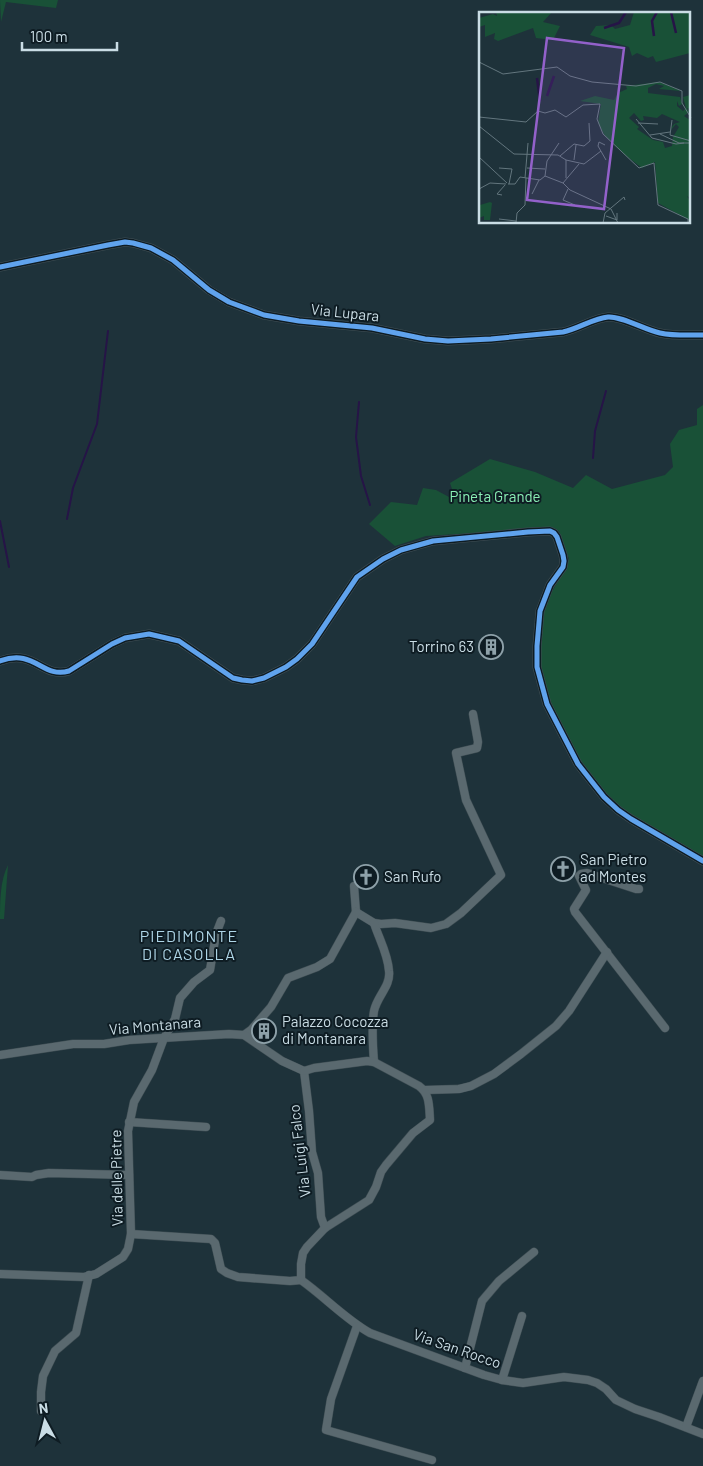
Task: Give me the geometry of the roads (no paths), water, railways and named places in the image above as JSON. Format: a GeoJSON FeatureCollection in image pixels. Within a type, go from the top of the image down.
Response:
{"type":"FeatureCollection","features":[{"type":"Feature","properties":{"kind":"street","name":"Via Lupara"},"geometry":{"type":"LineString","coordinates":[[0,267],[125,242],[151,248],[167,257],[209,290],[229,302],[252,312],[287,320],[372,328],[425,339],[448,341],[563,332],[608,317],[622,319],[661,334],[703,335]]}},
{"type":"Feature","properties":{"kind":"street"},"geometry":{"type":"LineString","coordinates":[[0,661],[9,658],[25,658],[50,671],[63,673],[125,638],[149,634],[179,642],[233,678],[259,680],[286,667],[303,654],[312,644],[358,577],[393,553],[410,546],[433,541],[550,531],[557,537],[564,555],[564,561],[563,567],[550,585],[540,611],[537,667],[548,704],[578,764],[604,797],[631,819],[703,861]]}},
{"type":"Feature","properties":{"kind":"street"},"geometry":{"type":"LineString","coordinates":[[356,912],[374,923],[395,923],[431,928],[446,924],[461,913],[500,875],[466,800],[456,753],[476,748],[478,742],[472,714]]}},
{"type":"Feature","properties":{"kind":"street"},"geometry":{"type":"LineString","coordinates":[[639,889],[587,873],[581,874],[579,876],[586,890],[575,906],[575,912],[665,1028]]}},
{"type":"Feature","properties":{"kind":"street"},"geometry":{"type":"LineString","coordinates":[[354,886],[356,912],[330,960],[317,968],[288,978],[271,1007],[251,1030],[244,1035],[282,1061],[304,1071],[367,1061],[374,1062],[425,1090],[459,1089],[471,1086],[494,1074],[556,1026],[598,968],[607,952]]}},
{"type":"Feature","properties":{"kind":"street","name":"Via delle Pietre"},"geometry":{"type":"LineString","coordinates":[[131,1234],[128,1131],[134,1102],[152,1070],[164,1038],[175,1019],[180,998],[194,982],[210,970],[216,934],[221,921]]}},
{"type":"Feature","properties":{"kind":"street"},"geometry":{"type":"LineString","coordinates":[[374,923],[386,953],[390,972],[389,982],[381,993],[374,1010],[374,1062]]}},
{"type":"Feature","properties":{"kind":"street","name":"Via Montanara"},"geometry":{"type":"LineString","coordinates":[[0,1055],[74,1044],[104,1044],[129,1040],[230,1034],[244,1035]]}},
{"type":"Feature","properties":{"kind":"street","name":"Via Luigi Falco"},"geometry":{"type":"LineString","coordinates":[[304,1071],[312,1152],[318,1173],[321,1217],[324,1228]]}},
{"type":"Feature","properties":{"kind":"street"},"geometry":{"type":"LineString","coordinates":[[0,1274],[84,1276],[96,1274],[123,1257],[128,1249],[131,1234],[211,1239],[215,1243],[221,1269],[227,1273],[238,1277],[290,1281],[301,1280],[303,1253],[307,1247],[324,1228],[369,1200],[386,1165],[413,1133],[430,1120],[425,1090]]}},
{"type":"Feature","properties":{"kind":"street"},"geometry":{"type":"LineString","coordinates":[[129,1122],[206,1126]]}},
{"type":"Feature","properties":{"kind":"street"},"geometry":{"type":"LineString","coordinates":[[0,1175],[32,1177],[49,1173],[129,1175]]}},
{"type":"Feature","properties":{"kind":"street"},"geometry":{"type":"LineString","coordinates":[[465,1368],[482,1301],[499,1281],[534,1252]]}},
{"type":"Feature","properties":{"kind":"street"},"geometry":{"type":"LineString","coordinates":[[41,1411],[40,1392],[43,1376],[55,1351],[76,1333],[89,1275]]}},
{"type":"Feature","properties":{"kind":"street","name":"Via San Rocco"},"geometry":{"type":"LineString","coordinates":[[301,1280],[318,1292],[357,1326],[370,1333],[502,1380],[522,1383],[564,1377],[578,1378],[597,1383],[606,1389],[616,1400],[634,1409],[703,1434]]}},
{"type":"Feature","properties":{"kind":"street"},"geometry":{"type":"LineString","coordinates":[[502,1380],[522,1316]]}},
{"type":"Feature","properties":{"kind":"street"},"geometry":{"type":"LineString","coordinates":[[357,1326],[331,1399],[326,1430],[432,1460]]}},
{"type":"Feature","properties":{"kind":"street"},"geometry":{"type":"LineString","coordinates":[[686,1427],[703,1381]]}},
{"type":"Feature","properties":{"kind":"waterway"},"geometry":{"type":"LineString","coordinates":[[67,519],[73,488],[97,424],[108,331]]}},
{"type":"Feature","properties":{"kind":"waterway"},"geometry":{"type":"LineString","coordinates":[[593,458],[595,431],[606,391]]}},
{"type":"Feature","properties":{"kind":"waterway"},"geometry":{"type":"LineString","coordinates":[[359,402],[356,437],[361,476],[370,505]]}},
{"type":"Feature","properties":{"kind":"waterway"},"geometry":{"type":"LineString","coordinates":[[0,521],[9,567]]}},
{"type":"Feature","properties":{"kind":"place","name":"Torrino 63"},"geometry":{"type":"Point","coordinates":[491,647]}},
{"type":"Feature","properties":{"kind":"place","name":"San Pietro ad Montes"},"geometry":{"type":"Point","coordinates":[563,869]}},
{"type":"Feature","properties":{"kind":"place","name":"San Rufo"},"geometry":{"type":"Point","coordinates":[366,877]}},
{"type":"Feature","properties":{"kind":"place","name":"Palazzo Cocozza di Montanara"},"geometry":{"type":"Point","coordinates":[264,1031]}},
{"type":"Feature","properties":{"kind":"district","name":"PIEDIMONTE DI CASOLLA"},"geometry":{"type":"Point","coordinates":[189,945]}},
{"type":"Feature","properties":{"kind":"park label","name":"Pineta Grande"},"geometry":{"type":"Point","coordinates":[495,497]}}]}
